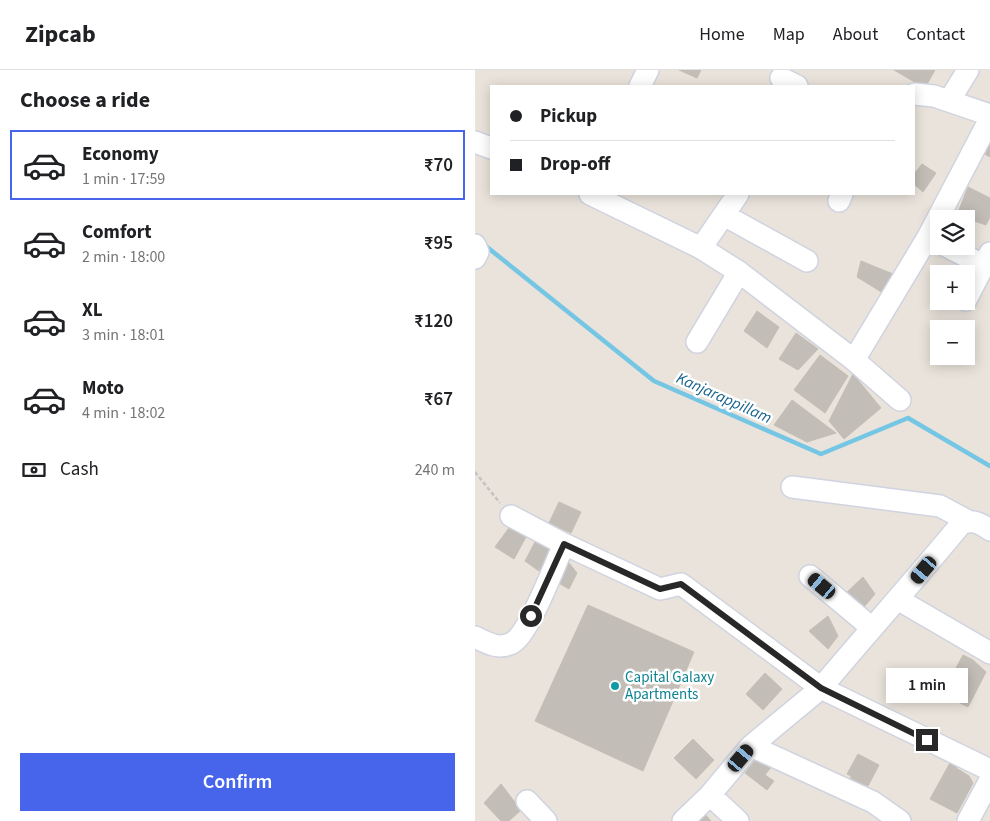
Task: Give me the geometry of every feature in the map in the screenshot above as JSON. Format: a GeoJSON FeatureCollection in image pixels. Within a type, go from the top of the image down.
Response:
{"type":"FeatureCollection","features":[{"type":"Feature","properties":{"kind":"street"},"geometry":{"type":"LineString","coordinates":[[640,85],[648,70]]}},
{"type":"Feature","properties":{"kind":"street"},"geometry":{"type":"LineString","coordinates":[[949,101],[968,70]]}},
{"type":"Feature","properties":{"kind":"street"},"geometry":{"type":"LineString","coordinates":[[915,94],[934,96],[990,117],[951,210]]}},
{"type":"Feature","properties":{"kind":"street"},"geometry":{"type":"LineString","coordinates":[[475,142],[490,148]]}},
{"type":"Feature","properties":{"kind":"street"},"geometry":{"type":"LineString","coordinates":[[592,195],[701,248],[739,272],[854,360],[900,400]]}},
{"type":"Feature","properties":{"kind":"street"},"geometry":{"type":"LineString","coordinates":[[701,248],[737,195]]}},
{"type":"Feature","properties":{"kind":"street"},"geometry":{"type":"LineString","coordinates":[[724,215],[807,261]]}},
{"type":"Feature","properties":{"kind":"street"},"geometry":{"type":"LineString","coordinates":[[475,245],[478,252],[475,258]]}},
{"type":"Feature","properties":{"kind":"street"},"geometry":{"type":"LineString","coordinates":[[854,360],[930,253]]}},
{"type":"Feature","properties":{"kind":"street"},"geometry":{"type":"LineString","coordinates":[[975,255],[987,259],[975,283]]}},
{"type":"Feature","properties":{"kind":"street"},"geometry":{"type":"LineString","coordinates":[[697,342],[739,272]]}},
{"type":"Feature","properties":{"kind":"street"},"geometry":{"type":"LineString","coordinates":[[792,487],[940,506],[990,530]]}},
{"type":"Feature","properties":{"kind":"street"},"geometry":{"type":"LineString","coordinates":[[511,516],[564,544],[660,589],[681,584],[821,688],[990,770]]}},
{"type":"Feature","properties":{"kind":"street"},"geometry":{"type":"LineString","coordinates":[[683,821],[710,795],[751,746],[821,688],[872,628],[899,600],[961,524],[968,521]]}},
{"type":"Feature","properties":{"kind":"street"},"geometry":{"type":"LineString","coordinates":[[475,637],[495,646],[512,643],[524,631],[564,544]]}},
{"type":"Feature","properties":{"kind":"street"},"geometry":{"type":"LineString","coordinates":[[809,576],[872,628]]}},
{"type":"Feature","properties":{"kind":"street"},"geometry":{"type":"LineString","coordinates":[[899,600],[990,652]]}},
{"type":"Feature","properties":{"kind":"street"},"geometry":{"type":"LineString","coordinates":[[751,746],[873,802],[900,821]]}},
{"type":"Feature","properties":{"kind":"street"},"geometry":{"type":"LineString","coordinates":[[968,821],[990,780]]}},
{"type":"Feature","properties":{"kind":"street"},"geometry":{"type":"LineString","coordinates":[[710,795],[739,821]]}},
{"type":"Feature","properties":{"kind":"street"},"geometry":{"type":"LineString","coordinates":[[527,801],[546,821]]}},
{"type":"Feature","properties":{"kind":"path"},"geometry":{"type":"LineString","coordinates":[[475,472],[511,516]]}},
{"type":"Feature","properties":{"kind":"building"},"geometry":{"type":"Polygon","coordinates":[[[679,70],[701,70],[697,78],[679,70]]]}},
{"type":"Feature","properties":{"kind":"building"},"geometry":{"type":"Polygon","coordinates":[[[894,70],[935,70],[925,88],[894,70]]]}},
{"type":"Feature","properties":{"kind":"building"},"geometry":{"type":"Polygon","coordinates":[[[990,135],[990,157],[979,151],[990,135]]]}},
{"type":"Feature","properties":{"kind":"building"},"geometry":{"type":"Polygon","coordinates":[[[922,164],[936,173],[923,192],[915,185],[915,173],[922,164]]]}},
{"type":"Feature","properties":{"kind":"building"},"geometry":{"type":"Polygon","coordinates":[[[968,187],[990,198],[990,217],[986,225],[975,221],[975,210],[959,210],[968,187]]]}},
{"type":"Feature","properties":{"kind":"building"},"geometry":{"type":"Polygon","coordinates":[[[861,261],[893,274],[883,293],[857,277],[861,261]]]}},
{"type":"Feature","properties":{"kind":"building"},"geometry":{"type":"Polygon","coordinates":[[[757,311],[779,327],[767,348],[744,331],[757,311]]]}},
{"type":"Feature","properties":{"kind":"building"},"geometry":{"type":"Polygon","coordinates":[[[796,333],[818,349],[798,370],[779,359],[796,333]]]}},
{"type":"Feature","properties":{"kind":"building"},"geometry":{"type":"Polygon","coordinates":[[[820,355],[848,376],[825,413],[794,390],[820,355]]]}},
{"type":"Feature","properties":{"kind":"building"},"geometry":{"type":"Polygon","coordinates":[[[853,374],[881,408],[844,439],[829,421],[853,374]]]}},
{"type":"Feature","properties":{"kind":"building"},"geometry":{"type":"Polygon","coordinates":[[[792,400],[836,433],[807,442],[774,425],[792,400]]]}},
{"type":"Feature","properties":{"kind":"building"},"geometry":{"type":"Polygon","coordinates":[[[559,502],[581,512],[571,533],[549,523],[559,502]]]}},
{"type":"Feature","properties":{"kind":"building"},"geometry":{"type":"Polygon","coordinates":[[[511,525],[526,537],[514,559],[495,547],[511,525]]]}},
{"type":"Feature","properties":{"kind":"building"},"geometry":{"type":"Polygon","coordinates":[[[535,542],[551,550],[539,571],[525,561],[535,542]]]}},
{"type":"Feature","properties":{"kind":"building"},"geometry":{"type":"Polygon","coordinates":[[[565,558],[577,573],[569,589],[555,581],[565,558]]]}},
{"type":"Feature","properties":{"kind":"building"},"geometry":{"type":"Polygon","coordinates":[[[863,577],[875,594],[859,613],[845,594],[863,577]]]}},
{"type":"Feature","properties":{"kind":"building","name":"Capital Galaxy Apartments"},"geometry":{"type":"Polygon","coordinates":[[[588,605],[694,652],[643,771],[535,721],[588,605]]]}},
{"type":"Feature","properties":{"kind":"building"},"geometry":{"type":"Polygon","coordinates":[[[828,616],[838,636],[828,649],[809,631],[828,616]]]}},
{"type":"Feature","properties":{"kind":"building"},"geometry":{"type":"Polygon","coordinates":[[[963,655],[973,660],[986,672],[968,707],[942,694],[963,655]]]}},
{"type":"Feature","properties":{"kind":"building"},"geometry":{"type":"Polygon","coordinates":[[[765,673],[782,689],[763,710],[746,694],[765,673]]]}},
{"type":"Feature","properties":{"kind":"building"},"geometry":{"type":"Polygon","coordinates":[[[693,739],[714,760],[696,779],[674,758],[693,739]]]}},
{"type":"Feature","properties":{"kind":"building"},"geometry":{"type":"Polygon","coordinates":[[[762,752],[775,762],[765,775],[774,781],[767,790],[745,773],[762,752]]]}},
{"type":"Feature","properties":{"kind":"building"},"geometry":{"type":"Polygon","coordinates":[[[858,754],[879,765],[868,786],[863,784],[860,789],[850,783],[851,776],[847,774],[858,754]]]}},
{"type":"Feature","properties":{"kind":"building"},"geometry":{"type":"Polygon","coordinates":[[[951,761],[957,764],[956,768],[969,776],[973,783],[957,813],[930,799],[951,761]]]}},
{"type":"Feature","properties":{"kind":"building"},"geometry":{"type":"Polygon","coordinates":[[[501,784],[521,810],[509,821],[501,821],[484,803],[501,784]]]}},
{"type":"Feature","properties":{"kind":"building"},"geometry":{"type":"Polygon","coordinates":[[[703,812],[711,821],[686,821],[703,812]]]}},
{"type":"Feature","properties":{"kind":"waterway","name":"Kanjarappillam"},"geometry":{"type":"LineString","coordinates":[[482,243],[654,381],[821,454],[908,418],[990,466]]}},
{"type":"Feature","properties":{"kind":"place","name":"Capital Galaxy Apartments"},"geometry":{"type":"Point","coordinates":[615,686]}},
{"type":"Feature","properties":{"kind":"route"},"geometry":{"type":"LineString","coordinates":[[531,616],[564,544],[660,589],[672,588],[681,584],[821,688],[927,740]]}}]}
